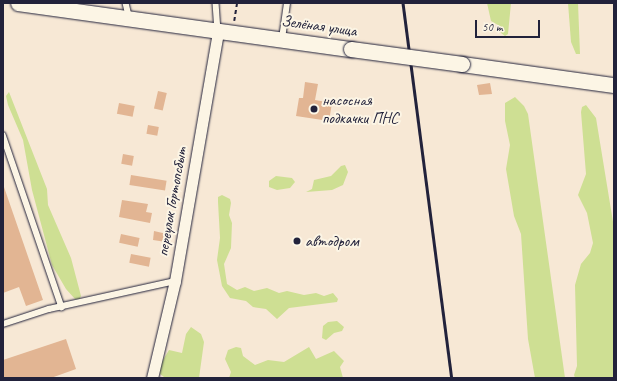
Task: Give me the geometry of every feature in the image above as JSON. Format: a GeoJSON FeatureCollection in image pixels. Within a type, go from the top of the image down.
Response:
{"type":"FeatureCollection","features":[{"type":"Feature","properties":{"kind":"street","name":"Зелёная улица"},"geometry":{"type":"LineString","coordinates":[[18,3],[614,85]]}},
{"type":"Feature","properties":{"kind":"street","name":"переулок Гортопсбыт"},"geometry":{"type":"LineString","coordinates":[[152,378],[165,331],[225,32]]}},
{"type":"Feature","properties":{"kind":"lane"},"geometry":{"type":"LineString","coordinates":[[126,3],[130,18]]}},
{"type":"Feature","properties":{"kind":"lane"},"geometry":{"type":"LineString","coordinates":[[130,18],[131,3]]}},
{"type":"Feature","properties":{"kind":"lane"},"geometry":{"type":"LineString","coordinates":[[216,3],[225,32]]}},
{"type":"Feature","properties":{"kind":"lane"},"geometry":{"type":"LineString","coordinates":[[282,39],[287,3]]}},
{"type":"Feature","properties":{"kind":"lane"},"geometry":{"type":"LineString","coordinates":[[3,135],[62,307]]}},
{"type":"Feature","properties":{"kind":"lane"},"geometry":{"type":"LineString","coordinates":[[3,324],[62,307],[175,281]]}},
{"type":"Feature","properties":{"kind":"path"},"geometry":{"type":"LineString","coordinates":[[225,32],[237,3]]}},
{"type":"Feature","properties":{"kind":"green space"},"geometry":{"type":"Polygon","coordinates":[[[487,3],[511,3],[508,34],[505,36],[501,33],[498,25],[491,21],[487,3]]]}},
{"type":"Feature","properties":{"kind":"green space"},"geometry":{"type":"Polygon","coordinates":[[[568,3],[578,3],[580,54],[576,54],[571,42],[568,3]]]}},
{"type":"Feature","properties":{"kind":"green space"},"geometry":{"type":"Polygon","coordinates":[[[9,92],[47,189],[48,205],[71,258],[81,296],[79,300],[75,299],[66,289],[52,265],[32,190],[23,140],[8,105],[6,96],[9,92]]]}},
{"type":"Feature","properties":{"kind":"green space"},"geometry":{"type":"Polygon","coordinates":[[[515,97],[524,106],[528,114],[565,378],[535,378],[528,339],[521,234],[514,216],[506,169],[510,145],[505,121],[505,103],[515,97]]]}},
{"type":"Feature","properties":{"kind":"green space"},"geometry":{"type":"Polygon","coordinates":[[[586,105],[596,118],[614,228],[614,378],[575,378],[574,375],[577,366],[575,285],[581,264],[590,253],[593,243],[587,213],[578,195],[586,174],[581,112],[582,107],[586,105]]]}},
{"type":"Feature","properties":{"kind":"green space"},"geometry":{"type":"Polygon","coordinates":[[[345,165],[348,172],[343,185],[332,190],[306,192],[312,189],[314,180],[331,176],[341,166],[345,165]]]}},
{"type":"Feature","properties":{"kind":"green space"},"geometry":{"type":"Polygon","coordinates":[[[276,176],[292,178],[295,182],[290,188],[277,190],[269,187],[269,181],[276,176]]]}},
{"type":"Feature","properties":{"kind":"green space"},"geometry":{"type":"Polygon","coordinates":[[[222,195],[230,199],[231,203],[229,215],[232,223],[231,248],[224,264],[227,284],[237,290],[245,287],[254,291],[267,288],[279,293],[287,291],[304,295],[316,293],[324,296],[333,293],[338,299],[337,302],[289,308],[277,319],[266,309],[253,307],[246,301],[230,298],[222,286],[217,260],[220,238],[218,197],[222,195]]]}},
{"type":"Feature","properties":{"kind":"green space"},"geometry":{"type":"Polygon","coordinates":[[[337,321],[344,327],[342,331],[334,333],[326,340],[322,338],[323,326],[328,322],[337,321]]]}},
{"type":"Feature","properties":{"kind":"green space"},"geometry":{"type":"Polygon","coordinates":[[[191,327],[201,334],[204,342],[199,378],[164,377],[160,374],[160,365],[169,350],[182,353],[186,334],[191,327]]]}},
{"type":"Feature","properties":{"kind":"green space"},"geometry":{"type":"Polygon","coordinates":[[[236,347],[241,348],[243,356],[255,365],[268,360],[284,362],[309,347],[316,359],[334,351],[344,361],[340,367],[343,378],[229,378],[231,372],[225,359],[228,350],[236,347]]]}},
{"type":"Feature","properties":{"kind":"building","name":"насосная подкачки ПНС"},"geometry":{"type":"Polygon","coordinates":[[[305,82],[318,84],[315,100],[332,103],[329,121],[296,116],[299,98],[303,98],[305,82]]]}},
{"type":"Feature","properties":{"kind":"building"},"geometry":{"type":"Polygon","coordinates":[[[490,83],[492,94],[479,95],[477,85],[490,83]]]}},
{"type":"Feature","properties":{"kind":"building"},"geometry":{"type":"Polygon","coordinates":[[[158,91],[167,93],[163,111],[154,109],[158,91]]]}},
{"type":"Feature","properties":{"kind":"building"},"geometry":{"type":"Polygon","coordinates":[[[119,103],[135,106],[133,117],[117,114],[119,103]]]}},
{"type":"Feature","properties":{"kind":"building"},"geometry":{"type":"Polygon","coordinates":[[[148,125],[159,127],[157,136],[146,134],[148,125]]]}},
{"type":"Feature","properties":{"kind":"building"},"geometry":{"type":"Polygon","coordinates":[[[123,154],[134,156],[132,166],[121,164],[123,154]]]}},
{"type":"Feature","properties":{"kind":"building"},"geometry":{"type":"Polygon","coordinates":[[[131,175],[167,181],[165,191],[129,185],[131,175]]]}},
{"type":"Feature","properties":{"kind":"building"},"geometry":{"type":"Polygon","coordinates":[[[4,187],[43,300],[26,306],[19,287],[3,293],[4,187]]]}},
{"type":"Feature","properties":{"kind":"building"},"geometry":{"type":"Polygon","coordinates":[[[122,200],[148,204],[146,212],[152,213],[150,223],[119,217],[122,200]]]}},
{"type":"Feature","properties":{"kind":"building"},"geometry":{"type":"Polygon","coordinates":[[[154,231],[167,234],[166,242],[153,240],[154,231]]]}},
{"type":"Feature","properties":{"kind":"building"},"geometry":{"type":"Polygon","coordinates":[[[121,234],[140,238],[138,247],[119,243],[121,234]]]}},
{"type":"Feature","properties":{"kind":"building"},"geometry":{"type":"Polygon","coordinates":[[[131,254],[151,258],[149,267],[129,263],[131,254]]]}},
{"type":"Feature","properties":{"kind":"building"},"geometry":{"type":"Polygon","coordinates":[[[66,339],[76,369],[51,378],[3,378],[3,360],[66,339]]]}},
{"type":"Feature","properties":{"kind":"railway"},"geometry":{"type":"LineString","coordinates":[[403,3],[452,378]]}},
{"type":"Feature","properties":{"kind":"place","name":"насосная подкачки ПНС"},"geometry":{"type":"Point","coordinates":[314,109]}},
{"type":"Feature","properties":{"kind":"place","name":"автодром"},"geometry":{"type":"Point","coordinates":[297,241]}}]}
